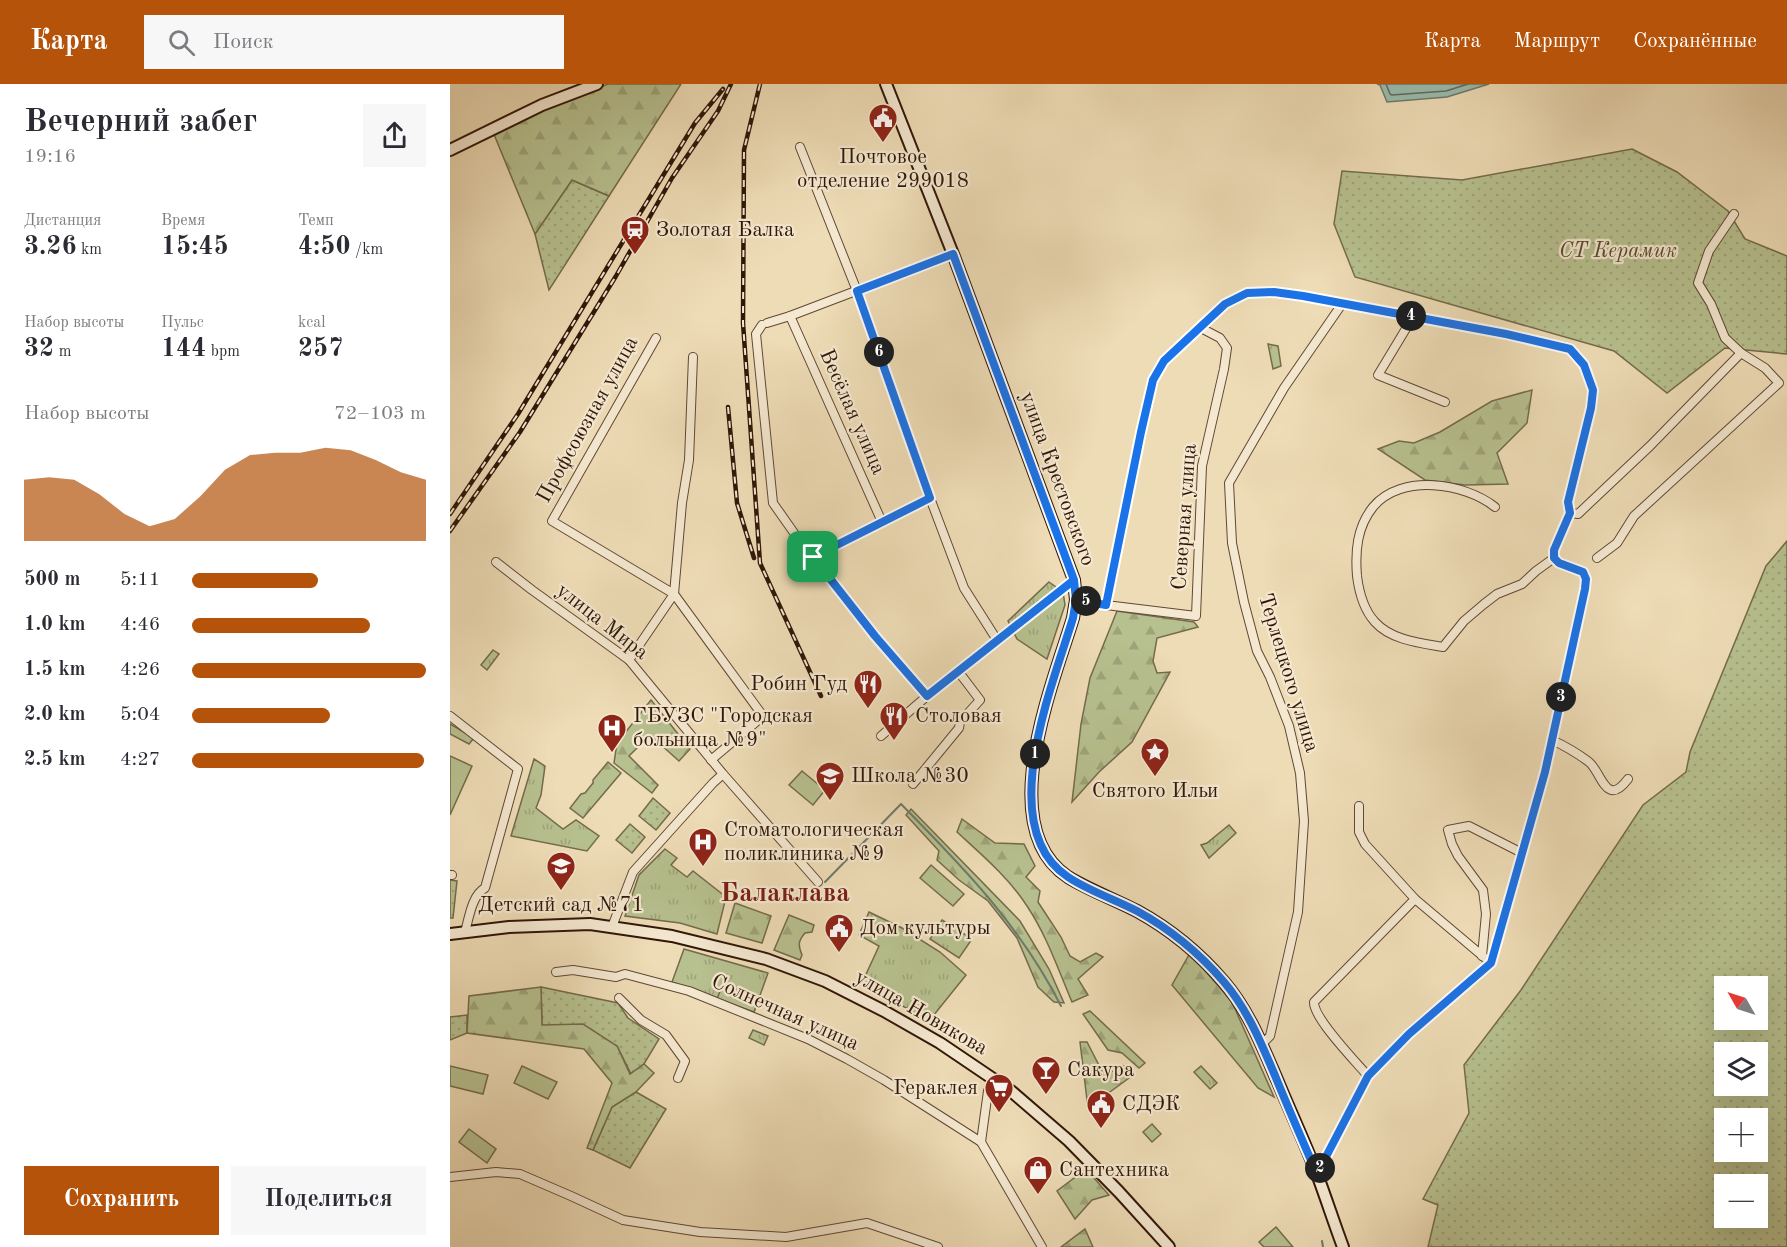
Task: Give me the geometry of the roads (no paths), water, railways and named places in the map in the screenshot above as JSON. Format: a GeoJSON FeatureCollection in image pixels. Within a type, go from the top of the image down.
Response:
{"type":"FeatureCollection","features":[{"type":"Feature","properties":{"kind":"main road"},"geometry":{"type":"LineString","coordinates":[[450,150],[542,105],[597,84]]}},
{"type":"Feature","properties":{"kind":"main road","name":"улица Крестовского"},"geometry":{"type":"LineString","coordinates":[[886,84],[953,254],[1074,580],[1076,600],[1073,618],[1039,728],[1030,792],[1035,833],[1043,852],[1051,863],[1068,877],[1139,912],[1175,935],[1225,983],[1242,1006],[1261,1045],[1317,1174],[1343,1247]]}},
{"type":"Feature","properties":{"kind":"main road","name":"улица Новикова"},"geometry":{"type":"LineString","coordinates":[[450,934],[509,927],[590,924],[672,936],[756,957],[825,981],[940,1043],[1011,1091],[1069,1141],[1169,1247]]}},
{"type":"Feature","properties":{"kind":"street"},"geometry":{"type":"LineString","coordinates":[[801,147],[857,291],[964,588],[997,640]]}},
{"type":"Feature","properties":{"kind":"street"},"geometry":{"type":"LineString","coordinates":[[1597,558],[1617,543],[1634,516],[1779,383],[1765,368],[1741,353],[1725,338],[1698,283],[1709,250],[1734,214]]}},
{"type":"Feature","properties":{"kind":"street"},"geometry":{"type":"LineString","coordinates":[[927,696],[875,636],[773,503],[756,334],[764,324],[953,254]]}},
{"type":"Feature","properties":{"kind":"street"},"geometry":{"type":"LineString","coordinates":[[1076,600],[1106,605],[1153,380],[1164,361],[1225,304],[1247,293],[1274,292],[1506,334],[1570,349],[1584,365],[1593,390],[1591,408],[1568,502],[1570,513],[1554,550],[1554,558],[1559,563],[1583,572],[1586,579],[1585,589],[1545,772],[1491,963],[1409,1034],[1368,1076],[1317,1174]]}},
{"type":"Feature","properties":{"kind":"street","name":"Терлецкого улица"},"geometry":{"type":"LineString","coordinates":[[1261,1045],[1270,1036],[1298,912],[1304,821],[1300,773],[1289,726],[1257,651],[1244,602],[1232,543],[1229,483],[1284,388],[1342,303]]}},
{"type":"Feature","properties":{"kind":"street","name":"Весёлая улица"},"geometry":{"type":"LineString","coordinates":[[790,316],[882,522]]}},
{"type":"Feature","properties":{"kind":"street"},"geometry":{"type":"LineString","coordinates":[[1413,317],[1378,375],[1445,402]]}},
{"type":"Feature","properties":{"kind":"street","name":"Северная улица"},"geometry":{"type":"LineString","coordinates":[[1106,605],[1196,616],[1202,466],[1227,348],[1220,338],[1201,328]]}},
{"type":"Feature","properties":{"kind":"street","name":"Профсоюзная улица"},"geometry":{"type":"LineString","coordinates":[[656,338],[552,521],[674,594]]}},
{"type":"Feature","properties":{"kind":"street"},"geometry":{"type":"LineString","coordinates":[[1570,513],[1578,514],[1642,454],[1741,353]]}},
{"type":"Feature","properties":{"kind":"street"},"geometry":{"type":"LineString","coordinates":[[628,660],[674,594],[682,503],[689,460],[693,357]]}},
{"type":"Feature","properties":{"kind":"street"},"geometry":{"type":"LineString","coordinates":[[1495,507],[1484,498],[1474,494],[1438,485],[1419,485],[1395,491],[1375,505],[1365,519],[1358,537],[1355,556],[1360,598],[1375,622],[1406,640],[1443,647],[1464,621],[1484,604],[1497,594],[1522,584],[1554,558]]}},
{"type":"Feature","properties":{"kind":"street"},"geometry":{"type":"LineString","coordinates":[[813,557],[930,498]]}},
{"type":"Feature","properties":{"kind":"street","name":"улица Мира"},"geometry":{"type":"LineString","coordinates":[[496,562],[628,660],[711,760],[818,882]]}},
{"type":"Feature","properties":{"kind":"street"},"geometry":{"type":"LineString","coordinates":[[881,736],[927,696],[1074,580]]}},
{"type":"Feature","properties":{"kind":"street"},"geometry":{"type":"LineString","coordinates":[[674,594],[763,716],[711,760]]}},
{"type":"Feature","properties":{"kind":"street"},"geometry":{"type":"LineString","coordinates":[[913,784],[959,728],[960,722],[980,700],[958,671]]}},
{"type":"Feature","properties":{"kind":"street"},"geometry":{"type":"LineString","coordinates":[[450,717],[518,769],[485,888],[479,891],[473,904],[465,932]]}},
{"type":"Feature","properties":{"kind":"street"},"geometry":{"type":"LineString","coordinates":[[1552,740],[1571,749],[1592,765],[1607,788],[1614,790],[1621,788],[1628,779]]}},
{"type":"Feature","properties":{"kind":"street"},"geometry":{"type":"LineString","coordinates":[[612,927],[633,873],[723,774]]}},
{"type":"Feature","properties":{"kind":"street"},"geometry":{"type":"LineString","coordinates":[[1359,806],[1359,832],[1365,844],[1415,899],[1491,963]]}},
{"type":"Feature","properties":{"kind":"street"},"geometry":{"type":"LineString","coordinates":[[1482,956],[1486,914],[1483,890],[1458,856],[1448,830],[1469,826],[1522,853]]}},
{"type":"Feature","properties":{"kind":"street"},"geometry":{"type":"LineString","coordinates":[[1368,1076],[1322,1022],[1313,1009],[1314,1002],[1415,899]]}},
{"type":"Feature","properties":{"kind":"street","name":"Солнечная улица"},"geometry":{"type":"LineString","coordinates":[[556,972],[573,970],[616,977],[625,974],[689,991],[848,1059],[981,1142]]}},
{"type":"Feature","properties":{"kind":"street"},"geometry":{"type":"LineString","coordinates":[[619,998],[640,1020],[666,1035],[685,1061],[678,1078]]}},
{"type":"Feature","properties":{"kind":"street"},"geometry":{"type":"LineString","coordinates":[[996,1080],[988,1091],[981,1142],[1042,1247]]}},
{"type":"Feature","properties":{"kind":"street"},"geometry":{"type":"LineString","coordinates":[[450,1178],[496,1172],[520,1174],[623,1220],[700,1232],[786,1237],[867,1223],[938,1247]]}},
{"type":"Feature","properties":{"kind":"water"},"geometry":{"type":"Polygon","coordinates":[[[1377,84],[1489,84],[1447,97],[1387,102],[1380,85],[1377,84]]]}},
{"type":"Feature","properties":{"kind":"waterway"},"geometry":{"type":"LineString","coordinates":[[825,882],[901,804],[968,874],[1009,923],[1045,977],[1061,1006]]}},
{"type":"Feature","properties":{"kind":"waterway"},"geometry":{"type":"LineString","coordinates":[[1322,1241],[1323,1247]]}},
{"type":"Feature","properties":{"kind":"railway"},"geometry":{"type":"LineString","coordinates":[[450,531],[520,432],[616,276],[672,178],[718,111],[731,84]]}},
{"type":"Feature","properties":{"kind":"railway"},"geometry":{"type":"LineString","coordinates":[[760,84],[744,150],[743,323],[760,563],[821,696]]}},
{"type":"Feature","properties":{"kind":"railway"},"geometry":{"type":"LineString","coordinates":[[450,514],[518,414],[695,123],[723,89]]}},
{"type":"Feature","properties":{"kind":"railway"},"geometry":{"type":"LineString","coordinates":[[728,407],[737,503],[754,558]]}},
{"type":"Feature","properties":{"kind":"place","name":"Почтовое отделение 299018"},"geometry":{"type":"Point","coordinates":[883,144]}},
{"type":"Feature","properties":{"kind":"place","name":"Золотая Балка"},"geometry":{"type":"Point","coordinates":[635,256]}},
{"type":"Feature","properties":{"kind":"place","name":"Робин Гуд"},"geometry":{"type":"Point","coordinates":[868,710]}},
{"type":"Feature","properties":{"kind":"place","name":"Столовая"},"geometry":{"type":"Point","coordinates":[894,742]}},
{"type":"Feature","properties":{"kind":"place","name":"ГБУЗС \"Городская больница №9\""},"geometry":{"type":"Point","coordinates":[612,754]}},
{"type":"Feature","properties":{"kind":"place","name":"Святого Ильи"},"geometry":{"type":"Point","coordinates":[1155,778]}},
{"type":"Feature","properties":{"kind":"place","name":"Школа №30"},"geometry":{"type":"Point","coordinates":[830,802]}},
{"type":"Feature","properties":{"kind":"place","name":"Стоматологическая поликлиника №9"},"geometry":{"type":"Point","coordinates":[703,868]}},
{"type":"Feature","properties":{"kind":"place","name":"Детский сад №71"},"geometry":{"type":"Point","coordinates":[561,892]}},
{"type":"Feature","properties":{"kind":"place","name":"Дом культуры"},"geometry":{"type":"Point","coordinates":[839,954]}},
{"type":"Feature","properties":{"kind":"place","name":"Сакура"},"geometry":{"type":"Point","coordinates":[1046,1096]}},
{"type":"Feature","properties":{"kind":"place","name":"Гераклея"},"geometry":{"type":"Point","coordinates":[999,1114]}},
{"type":"Feature","properties":{"kind":"place","name":"СДЭК"},"geometry":{"type":"Point","coordinates":[1101,1130]}},
{"type":"Feature","properties":{"kind":"place","name":"Сантехника"},"geometry":{"type":"Point","coordinates":[1038,1196]}},
{"type":"Feature","properties":{"kind":"district","name":"Балаклава"},"geometry":{"type":"Point","coordinates":[785,893]}},
{"type":"Feature","properties":{"kind":"park label","name":"СТ Керамик"},"geometry":{"type":"Point","coordinates":[1618,251]}}]}
